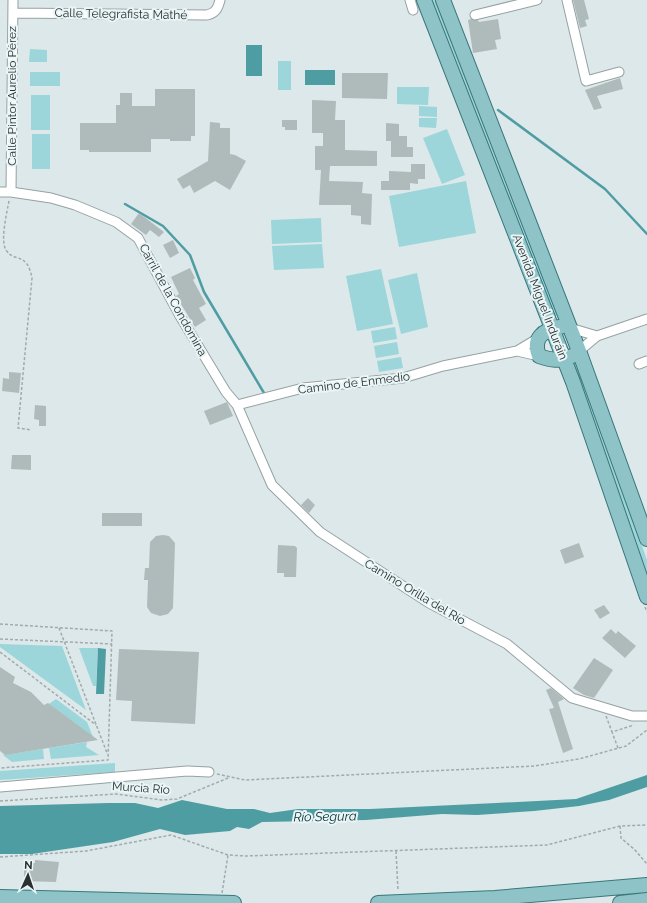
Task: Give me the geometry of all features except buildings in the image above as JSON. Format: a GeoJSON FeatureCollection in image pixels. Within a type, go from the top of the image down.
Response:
{"type":"FeatureCollection","features":[{"type":"Feature","properties":{"kind":"main road","name":"Avenida Miguel Induráin"},"geometry":{"type":"LineString","coordinates":[[424,0],[564,360],[616,503],[647,597]]}},
{"type":"Feature","properties":{"kind":"main road","name":"Avenida Miguel Induráin"},"geometry":{"type":"LineString","coordinates":[[443,0],[579,351],[647,539]]}},
{"type":"Feature","properties":{"kind":"main road"},"geometry":{"type":"LineString","coordinates":[[570,328],[552,329],[537,339],[536,347],[539,356],[552,361],[564,360],[579,351]]}},
{"type":"Feature","properties":{"kind":"main road"},"geometry":{"type":"LineString","coordinates":[[378,903],[495,898],[647,885]]}},
{"type":"Feature","properties":{"kind":"main road"},"geometry":{"type":"LineString","coordinates":[[0,897],[234,903]]}},
{"type":"Feature","properties":{"kind":"main road"},"geometry":{"type":"LineString","coordinates":[[620,903],[647,900]]}},
{"type":"Feature","properties":{"kind":"street","name":"Calle Pintor Aurelio Pérez"},"geometry":{"type":"LineString","coordinates":[[11,192],[13,0]]}},
{"type":"Feature","properties":{"kind":"street","name":"Calle Telegrafista Mathé"},"geometry":{"type":"LineString","coordinates":[[13,13],[207,15],[212,14],[218,8],[220,0]]}},
{"type":"Feature","properties":{"kind":"street"},"geometry":{"type":"LineString","coordinates":[[410,0],[413,10]]}},
{"type":"Feature","properties":{"kind":"street"},"geometry":{"type":"LineString","coordinates":[[475,15],[537,0]]}},
{"type":"Feature","properties":{"kind":"street"},"geometry":{"type":"LineString","coordinates":[[567,0],[586,81],[619,72]]}},
{"type":"Feature","properties":{"kind":"street","name":"Carril de la Condomina"},"geometry":{"type":"LineString","coordinates":[[0,192],[11,192],[51,198],[74,205],[116,222],[138,238],[180,316],[226,392],[237,405]]}},
{"type":"Feature","properties":{"kind":"street"},"geometry":{"type":"LineString","coordinates":[[579,351],[597,336],[647,319]]}},
{"type":"Feature","properties":{"kind":"street"},"geometry":{"type":"LineString","coordinates":[[570,328],[597,336]]}},
{"type":"Feature","properties":{"kind":"street"},"geometry":{"type":"LineString","coordinates":[[517,351],[537,339]]}},
{"type":"Feature","properties":{"kind":"street"},"geometry":{"type":"LineString","coordinates":[[517,351],[539,356]]}},
{"type":"Feature","properties":{"kind":"street","name":"Camino de Enmedio"},"geometry":{"type":"LineString","coordinates":[[237,405],[303,388],[403,378],[443,366],[517,351]]}},
{"type":"Feature","properties":{"kind":"street","name":"Camino Orilla del Río"},"geometry":{"type":"LineString","coordinates":[[237,405],[272,485],[320,532],[428,602],[506,644],[572,698],[632,716],[647,716]]}},
{"type":"Feature","properties":{"kind":"street"},"geometry":{"type":"LineString","coordinates":[[0,787],[187,771],[209,772]]}},
{"type":"Feature","properties":{"kind":"path"},"geometry":{"type":"LineString","coordinates":[[11,192],[7,213],[4,246],[7,252],[26,262],[30,268],[32,278],[18,428],[30,430]]}},
{"type":"Feature","properties":{"kind":"path"},"geometry":{"type":"LineString","coordinates":[[0,624],[112,631],[108,760],[0,768]]}},
{"type":"Feature","properties":{"kind":"path"},"geometry":{"type":"LineString","coordinates":[[58,628],[65,642],[108,755]]}},
{"type":"Feature","properties":{"kind":"path"},"geometry":{"type":"LineString","coordinates":[[0,639],[112,644]]}},
{"type":"Feature","properties":{"kind":"path"},"geometry":{"type":"LineString","coordinates":[[0,652],[96,725]]}},
{"type":"Feature","properties":{"kind":"path"},"geometry":{"type":"LineString","coordinates":[[604,708],[618,749]]}},
{"type":"Feature","properties":{"kind":"path"},"geometry":{"type":"LineString","coordinates":[[612,732],[640,723]]}},
{"type":"Feature","properties":{"kind":"path"},"geometry":{"type":"LineString","coordinates":[[209,772],[228,778],[245,780],[534,766],[579,759],[618,749],[626,746],[647,730]]}},
{"type":"Feature","properties":{"kind":"path","name":"Murcia Río"},"geometry":{"type":"LineString","coordinates":[[0,801],[116,794],[162,800],[177,798],[228,778]]}},
{"type":"Feature","properties":{"kind":"path"},"geometry":{"type":"LineString","coordinates":[[0,857],[86,851],[171,835],[228,855],[246,856],[547,846],[620,826],[647,825]]}},
{"type":"Feature","properties":{"kind":"path"},"geometry":{"type":"LineString","coordinates":[[620,826],[621,838],[635,850],[647,864]]}},
{"type":"Feature","properties":{"kind":"path"},"geometry":{"type":"LineString","coordinates":[[396,851],[398,902]]}},
{"type":"Feature","properties":{"kind":"path"},"geometry":{"type":"LineString","coordinates":[[220,903],[228,855]]}},
{"type":"Feature","properties":{"kind":"shaded area"},"geometry":{"type":"Polygon","coordinates":[[[431,0],[436,0],[558,314],[556,316],[554,316],[431,0]]]}},
{"type":"Feature","properties":{"kind":"shaded area"},"geometry":{"type":"Polygon","coordinates":[[[30,49],[47,50],[47,62],[29,62],[30,49]]]}},
{"type":"Feature","properties":{"kind":"shaded area"},"geometry":{"type":"Polygon","coordinates":[[[278,61],[291,61],[291,90],[278,90],[278,61]]]}},
{"type":"Feature","properties":{"kind":"shaded area"},"geometry":{"type":"Polygon","coordinates":[[[30,72],[60,72],[60,86],[30,86],[30,72]]]}},
{"type":"Feature","properties":{"kind":"shaded area"},"geometry":{"type":"Polygon","coordinates":[[[397,87],[429,87],[428,105],[397,104],[397,87]]]}},
{"type":"Feature","properties":{"kind":"shaded area"},"geometry":{"type":"Polygon","coordinates":[[[31,95],[50,95],[50,130],[31,130],[31,95]]]}},
{"type":"Feature","properties":{"kind":"shaded area"},"geometry":{"type":"Polygon","coordinates":[[[419,106],[437,107],[437,117],[419,116],[419,106]]]}},
{"type":"Feature","properties":{"kind":"shaded area"},"geometry":{"type":"Polygon","coordinates":[[[419,118],[437,118],[436,128],[419,127],[419,118]]]}},
{"type":"Feature","properties":{"kind":"shaded area"},"geometry":{"type":"Polygon","coordinates":[[[447,129],[465,175],[442,184],[423,138],[447,129]]]}},
{"type":"Feature","properties":{"kind":"shaded area"},"geometry":{"type":"Polygon","coordinates":[[[32,134],[50,134],[50,169],[32,169],[32,134]]]}},
{"type":"Feature","properties":{"kind":"shaded area"},"geometry":{"type":"Polygon","coordinates":[[[466,181],[476,233],[399,247],[389,196],[466,181]]]}},
{"type":"Feature","properties":{"kind":"shaded area"},"geometry":{"type":"Polygon","coordinates":[[[321,218],[322,242],[272,244],[271,220],[321,218]]]}},
{"type":"Feature","properties":{"kind":"shaded area"},"geometry":{"type":"Polygon","coordinates":[[[322,244],[324,268],[274,270],[272,246],[322,244]]]}},
{"type":"Feature","properties":{"kind":"shaded area"},"geometry":{"type":"Polygon","coordinates":[[[381,269],[393,324],[357,331],[346,276],[381,269]]]}},
{"type":"Feature","properties":{"kind":"shaded area"},"geometry":{"type":"Polygon","coordinates":[[[417,273],[428,327],[401,334],[388,280],[417,273]]]}},
{"type":"Feature","properties":{"kind":"shaded area"},"geometry":{"type":"Polygon","coordinates":[[[395,327],[397,339],[373,343],[371,331],[395,327]]]}},
{"type":"Feature","properties":{"kind":"shaded area"},"geometry":{"type":"Polygon","coordinates":[[[397,342],[399,354],[376,358],[374,346],[397,342]]]}},
{"type":"Feature","properties":{"kind":"shaded area"},"geometry":{"type":"Polygon","coordinates":[[[401,357],[403,368],[379,372],[377,361],[401,357]]]}},
{"type":"Feature","properties":{"kind":"shaded area"},"geometry":{"type":"Polygon","coordinates":[[[577,360],[647,560],[647,578],[612,473],[570,362],[577,360]]]}},
{"type":"Feature","properties":{"kind":"shaded area"},"geometry":{"type":"Polygon","coordinates":[[[0,644],[62,646],[86,710],[0,647],[0,644]]]}},
{"type":"Feature","properties":{"kind":"shaded area"},"geometry":{"type":"Polygon","coordinates":[[[79,648],[98,648],[96,686],[93,686],[79,648]]]}},
{"type":"Feature","properties":{"kind":"shaded area"},"geometry":{"type":"Polygon","coordinates":[[[56,699],[87,722],[93,737],[49,704],[56,699]]]}},
{"type":"Feature","properties":{"kind":"shaded area"},"geometry":{"type":"Polygon","coordinates":[[[87,742],[86,747],[99,755],[51,759],[49,748],[87,742]]]}},
{"type":"Feature","properties":{"kind":"shaded area"},"geometry":{"type":"Polygon","coordinates":[[[43,749],[44,759],[12,762],[3,755],[43,749]]]}},
{"type":"Feature","properties":{"kind":"shaded area"},"geometry":{"type":"Polygon","coordinates":[[[115,763],[115,772],[0,780],[0,771],[115,763]]]}},
{"type":"Feature","properties":{"kind":"water"},"geometry":{"type":"Polygon","coordinates":[[[246,45],[262,45],[262,76],[246,76],[246,45]]]}},
{"type":"Feature","properties":{"kind":"water"},"geometry":{"type":"Polygon","coordinates":[[[305,70],[335,70],[335,85],[305,85],[305,70]]]}},
{"type":"Feature","properties":{"kind":"water"},"geometry":{"type":"Polygon","coordinates":[[[98,648],[106,649],[104,694],[96,694],[98,648]]]}},
{"type":"Feature","properties":{"kind":"water","name":"Río Segura"},"geometry":{"type":"Polygon","coordinates":[[[647,775],[647,787],[609,800],[579,806],[477,815],[442,814],[366,820],[262,822],[249,829],[237,827],[230,831],[185,835],[160,829],[113,842],[32,854],[0,854],[0,806],[135,803],[158,808],[182,800],[227,809],[254,809],[270,813],[298,809],[370,809],[496,803],[576,799],[647,775]]]}},
{"type":"Feature","properties":{"kind":"waterway"},"geometry":{"type":"LineString","coordinates":[[498,110],[605,189],[647,234]]}},
{"type":"Feature","properties":{"kind":"waterway"},"geometry":{"type":"LineString","coordinates":[[125,204],[163,226],[190,255],[204,292],[264,393]]}}]}
